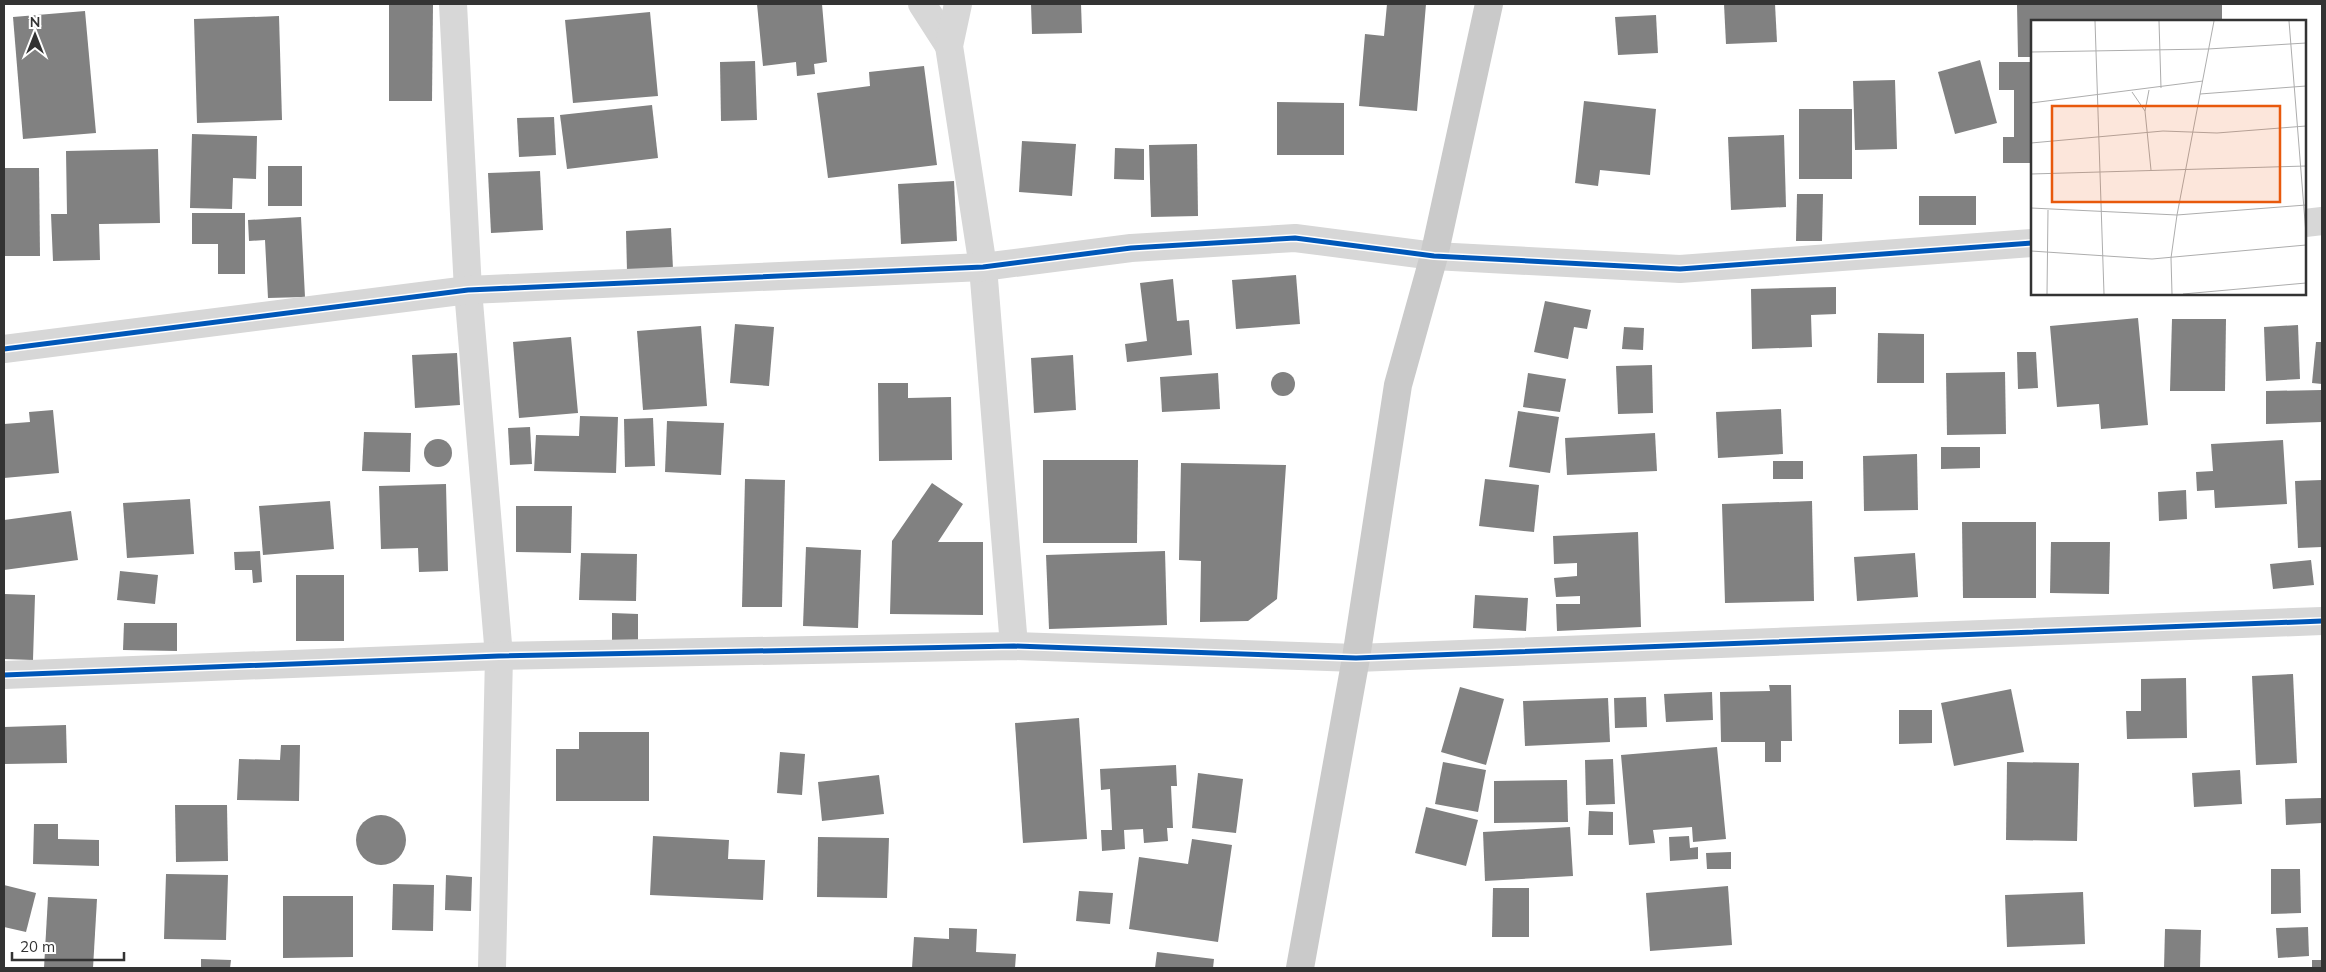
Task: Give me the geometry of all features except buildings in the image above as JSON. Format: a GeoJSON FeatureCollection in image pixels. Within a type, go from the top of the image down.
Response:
{"type":"FeatureCollection","features":[{"type":"Feature","properties":{"kind":"main road"},"geometry":{"type":"LineString","coordinates":[[1300,968],[1356,658],[1398,385],[1434,256],[1489,4]]}},
{"type":"Feature","properties":{"kind":"street"},"geometry":{"type":"LineString","coordinates":[[453,4],[468,290],[498,656],[492,968]]}},
{"type":"Feature","properties":{"kind":"street"},"geometry":{"type":"LineString","coordinates":[[922,4],[949,46]]}},
{"type":"Feature","properties":{"kind":"street"},"geometry":{"type":"LineString","coordinates":[[958,4],[949,46],[983,267],[1014,646]]}},
{"type":"Feature","properties":{"kind":"street"},"geometry":{"type":"LineString","coordinates":[[2306,223],[2322,221]]}},
{"type":"Feature","properties":{"kind":"street"},"geometry":{"type":"LineString","coordinates":[[4,349],[468,290],[983,267],[1131,248],[1295,238],[1434,256],[1680,269],[2031,243]]}},
{"type":"Feature","properties":{"kind":"street"},"geometry":{"type":"LineString","coordinates":[[4,675],[498,656],[1014,646],[1356,658],[2322,621]]}},
{"type":"Feature","properties":{"kind":"cycle path"},"geometry":{"type":"LineString","coordinates":[[4,349],[468,290],[983,267],[1131,248],[1295,238],[1434,256],[1680,269],[2031,243]]}},
{"type":"Feature","properties":{"kind":"cycle path"},"geometry":{"type":"LineString","coordinates":[[4,675],[499,656],[1014,646],[1356,658],[2322,621]]}}]}
